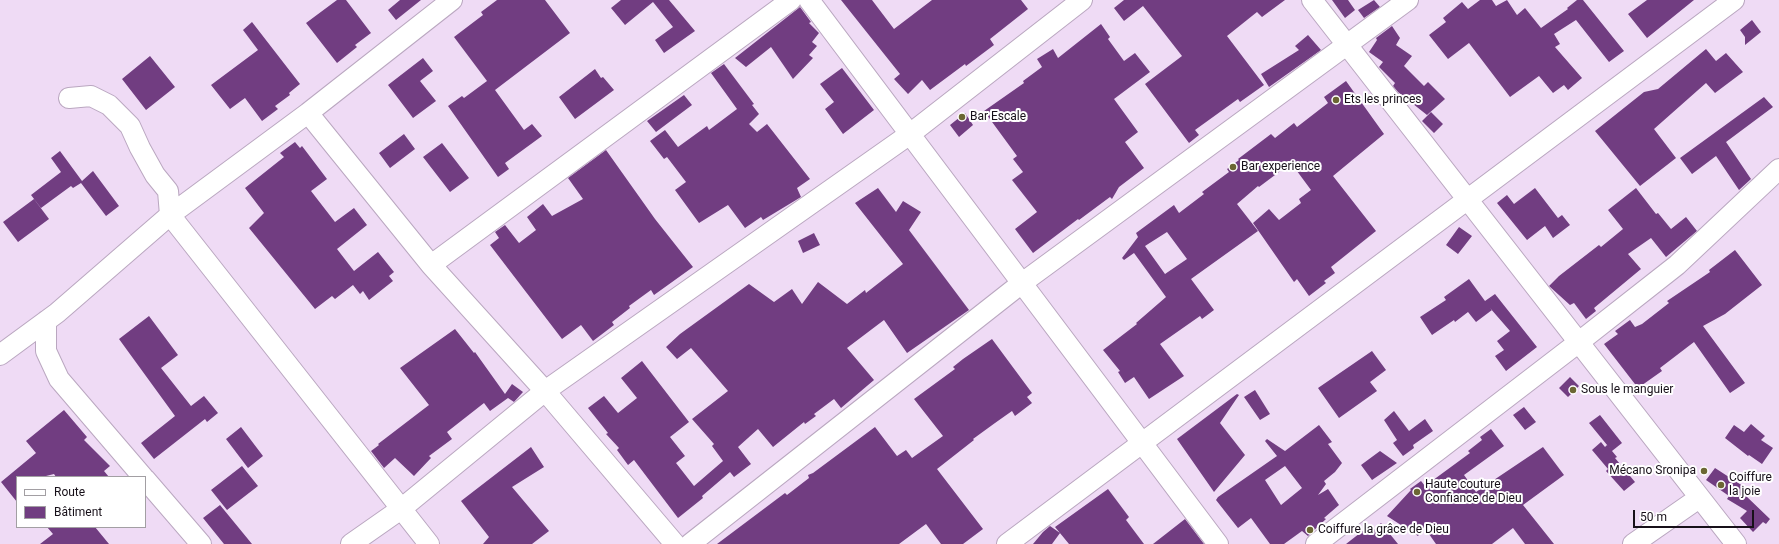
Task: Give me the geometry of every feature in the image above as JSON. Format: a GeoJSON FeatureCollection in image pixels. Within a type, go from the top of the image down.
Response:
{"type":"FeatureCollection","features":[{"type":"Feature","properties":{"kind":"street"},"geometry":{"type":"LineString","coordinates":[[0,355],[46,321],[170,215],[308,113],[452,0]]}},
{"type":"Feature","properties":{"kind":"street"},"geometry":{"type":"LineString","coordinates":[[431,265],[791,0]]}},
{"type":"Feature","properties":{"kind":"street"},"geometry":{"type":"LineString","coordinates":[[809,0],[1218,544]]}},
{"type":"Feature","properties":{"kind":"street"},"geometry":{"type":"LineString","coordinates":[[351,544],[400,509],[545,391],[910,134],[1082,0]]}},
{"type":"Feature","properties":{"kind":"street"},"geometry":{"type":"LineString","coordinates":[[1312,0],[1736,544]]}},
{"type":"Feature","properties":{"kind":"street"},"geometry":{"type":"LineString","coordinates":[[690,544],[1022,283],[1408,0]]}},
{"type":"Feature","properties":{"kind":"street"},"geometry":{"type":"LineString","coordinates":[[1007,544],[1141,442],[1734,0]]}},
{"type":"Feature","properties":{"kind":"street"},"geometry":{"type":"LineString","coordinates":[[69,98],[91,96],[109,105],[130,126],[155,175],[168,191],[170,215],[429,544]]}},
{"type":"Feature","properties":{"kind":"street"},"geometry":{"type":"LineString","coordinates":[[308,113],[431,265],[545,391],[675,544]]}},
{"type":"Feature","properties":{"kind":"street"},"geometry":{"type":"LineString","coordinates":[[1316,544],[1580,342],[1677,265],[1779,169]]}},
{"type":"Feature","properties":{"kind":"street"},"geometry":{"type":"LineString","coordinates":[[46,321],[46,351],[59,379],[142,476]]}},
{"type":"Feature","properties":{"kind":"street"},"geometry":{"type":"LineString","coordinates":[[146,480],[201,544]]}},
{"type":"Feature","properties":{"kind":"street"},"geometry":{"type":"LineString","coordinates":[[1633,544],[1700,498]]}},
{"type":"Feature","properties":{"kind":"building"},"geometry":{"type":"Polygon","coordinates":[[[337,0],[346,0],[371,33],[355,45],[357,47],[337,63],[306,23],[337,0]]]}},
{"type":"Feature","properties":{"kind":"building"},"geometry":{"type":"Polygon","coordinates":[[[400,0],[421,0],[396,20],[388,10],[400,0]]]}},
{"type":"Feature","properties":{"kind":"building"},"geometry":{"type":"Polygon","coordinates":[[[497,0],[545,0],[570,33],[495,90],[524,130],[532,124],[542,136],[505,163],[509,169],[498,177],[448,106],[462,96],[464,98],[487,81],[454,37],[483,15],[481,12],[497,0]]]}},
{"type":"Feature","properties":{"kind":"building"},"geometry":{"type":"Polygon","coordinates":[[[621,0],[669,0],[695,31],[664,53],[655,40],[673,27],[653,2],[625,25],[611,8],[621,0]]]}},
{"type":"Feature","properties":{"kind":"building"},"geometry":{"type":"Polygon","coordinates":[[[841,0],[872,0],[894,29],[932,0],[1021,0],[1028,9],[990,39],[994,45],[966,66],[965,64],[930,90],[922,80],[908,94],[894,79],[900,74],[841,0]]]}},
{"type":"Feature","properties":{"kind":"building"},"geometry":{"type":"Polygon","coordinates":[[[1124,0],[1285,0],[1262,17],[1257,12],[1227,36],[1264,85],[1240,102],[1238,99],[1195,130],[1199,135],[1189,143],[1145,84],[1182,56],[1143,6],[1124,21],[1114,8],[1124,0]]]}},
{"type":"Feature","properties":{"kind":"building"},"geometry":{"type":"Polygon","coordinates":[[[1332,0],[1348,0],[1355,10],[1345,18],[1332,0]]]}},
{"type":"Feature","properties":{"kind":"building"},"geometry":{"type":"Polygon","coordinates":[[[1374,0],[1380,7],[1364,18],[1358,10],[1374,0]]]}},
{"type":"Feature","properties":{"kind":"building"},"geometry":{"type":"Polygon","coordinates":[[[1480,0],[1492,0],[1496,6],[1507,0],[1517,15],[1525,8],[1541,28],[1568,9],[1567,8],[1577,0],[1583,0],[1624,51],[1609,62],[1576,20],[1554,34],[1560,44],[1555,47],[1582,78],[1568,90],[1564,85],[1553,93],[1539,76],[1510,97],[1469,43],[1448,59],[1429,35],[1446,22],[1443,18],[1462,2],[1468,9],[1480,0]]]}},
{"type":"Feature","properties":{"kind":"building"},"geometry":{"type":"Polygon","coordinates":[[[1647,0],[1694,0],[1647,38],[1628,14],[1647,0]]]}},
{"type":"Feature","properties":{"kind":"building"},"geometry":{"type":"Polygon","coordinates":[[[800,7],[811,22],[809,23],[819,33],[812,42],[817,46],[809,55],[813,58],[793,79],[771,47],[746,67],[735,58],[800,7]]]}},
{"type":"Feature","properties":{"kind":"building"},"geometry":{"type":"Polygon","coordinates":[[[1752,20],[1761,32],[1745,45],[1745,37],[1740,30],[1752,20]]]}},
{"type":"Feature","properties":{"kind":"building"},"geometry":{"type":"Polygon","coordinates":[[[252,22],[300,84],[289,93],[290,95],[275,106],[278,109],[262,121],[245,98],[230,109],[211,85],[258,50],[243,30],[252,22]]]}},
{"type":"Feature","properties":{"kind":"building"},"geometry":{"type":"Polygon","coordinates":[[[1101,24],[1110,37],[1108,39],[1124,61],[1135,53],[1150,72],[1114,99],[1138,132],[1125,142],[1144,168],[1119,187],[1112,199],[1110,197],[1033,253],[1015,229],[1037,212],[1012,180],[1023,172],[1013,159],[1017,156],[984,111],[1024,83],[1023,81],[1042,67],[1037,59],[1053,49],[1058,58],[1101,24]]]}},
{"type":"Feature","properties":{"kind":"building"},"geometry":{"type":"Polygon","coordinates":[[[1392,26],[1400,38],[1396,45],[1412,56],[1404,66],[1424,86],[1428,82],[1445,99],[1427,115],[1398,92],[1393,86],[1395,83],[1379,67],[1383,62],[1369,52],[1377,40],[1376,38],[1392,26]]]}},
{"type":"Feature","properties":{"kind":"building"},"geometry":{"type":"Polygon","coordinates":[[[1308,35],[1321,50],[1269,87],[1261,74],[1299,50],[1295,46],[1308,35]]]}},
{"type":"Feature","properties":{"kind":"building"},"geometry":{"type":"Polygon","coordinates":[[[1706,49],[1716,61],[1726,53],[1743,72],[1715,93],[1706,83],[1654,129],[1676,158],[1640,186],[1595,131],[1644,92],[1658,89],[1706,49]]]}},
{"type":"Feature","properties":{"kind":"building"},"geometry":{"type":"Polygon","coordinates":[[[150,56],[175,87],[146,110],[122,79],[150,56]]]}},
{"type":"Feature","properties":{"kind":"building"},"geometry":{"type":"Polygon","coordinates":[[[423,58],[433,71],[420,81],[436,101],[413,118],[388,85],[423,58]]]}},
{"type":"Feature","properties":{"kind":"building"},"geometry":{"type":"Polygon","coordinates":[[[724,64],[754,104],[752,105],[759,114],[749,124],[757,132],[767,124],[810,179],[797,188],[801,197],[763,220],[761,217],[745,228],[728,205],[699,223],[675,190],[686,182],[667,157],[664,159],[650,141],[665,130],[678,147],[707,126],[709,130],[737,109],[711,73],[724,64]]]}},
{"type":"Feature","properties":{"kind":"building"},"geometry":{"type":"Polygon","coordinates":[[[842,68],[874,110],[843,134],[825,109],[834,102],[820,84],[842,68]]]}},
{"type":"Feature","properties":{"kind":"building"},"geometry":{"type":"Polygon","coordinates":[[[595,69],[601,78],[603,77],[614,90],[575,119],[559,97],[595,69]]]}},
{"type":"Feature","properties":{"kind":"building"},"geometry":{"type":"Polygon","coordinates":[[[1346,81],[1384,134],[1333,176],[1376,231],[1331,267],[1335,273],[1324,281],[1326,283],[1309,296],[1297,279],[1294,282],[1253,223],[1269,209],[1279,220],[1301,203],[1299,199],[1311,190],[1291,163],[1259,187],[1258,186],[1237,204],[1258,231],[1191,279],[1214,310],[1202,319],[1200,316],[1160,344],[1184,376],[1149,399],[1134,377],[1125,383],[1118,372],[1120,371],[1103,350],[1137,324],[1136,323],[1166,297],[1134,253],[1124,260],[1122,258],[1138,237],[1136,233],[1174,205],[1179,213],[1204,194],[1202,192],[1229,172],[1227,169],[1239,160],[1238,159],[1271,134],[1275,138],[1294,123],[1297,127],[1328,103],[1324,97],[1346,81]],[[1167,232],[1145,246],[1165,274],[1187,259],[1167,232]]]}},
{"type":"Feature","properties":{"kind":"building"},"geometry":{"type":"Polygon","coordinates":[[[684,95],[692,105],[656,132],[647,121],[684,95]]]}},
{"type":"Feature","properties":{"kind":"building"},"geometry":{"type":"Polygon","coordinates":[[[1764,97],[1773,107],[1726,142],[1751,179],[1739,190],[1716,156],[1692,174],[1680,158],[1764,97]]]}},
{"type":"Feature","properties":{"kind":"building"},"geometry":{"type":"Polygon","coordinates":[[[1431,112],[1443,124],[1434,133],[1422,121],[1431,112]]]}},
{"type":"Feature","properties":{"kind":"building"},"geometry":{"type":"Polygon","coordinates":[[[965,113],[973,125],[959,137],[950,125],[965,113]]]}},
{"type":"Feature","properties":{"kind":"building"},"geometry":{"type":"Polygon","coordinates":[[[404,134],[415,149],[390,168],[379,153],[404,134]]]}},
{"type":"Feature","properties":{"kind":"building"},"geometry":{"type":"Polygon","coordinates":[[[295,142],[300,148],[302,146],[327,179],[311,191],[335,222],[354,208],[367,225],[337,249],[354,271],[378,252],[394,272],[389,276],[393,281],[369,300],[363,291],[360,294],[353,285],[335,299],[332,296],[315,309],[249,228],[264,213],[245,188],[284,157],[280,153],[295,142]]]}},
{"type":"Feature","properties":{"kind":"building"},"geometry":{"type":"Polygon","coordinates":[[[442,143],[469,178],[450,192],[423,157],[442,143]]]}},
{"type":"Feature","properties":{"kind":"building"},"geometry":{"type":"Polygon","coordinates":[[[606,150],[655,219],[693,267],[654,295],[651,290],[629,306],[630,308],[612,322],[614,325],[593,341],[581,325],[562,339],[490,245],[499,238],[495,232],[505,225],[519,243],[536,230],[527,217],[543,204],[552,216],[583,199],[568,178],[606,150]]]}},
{"type":"Feature","properties":{"kind":"building"},"geometry":{"type":"Polygon","coordinates":[[[60,151],[82,181],[93,171],[119,206],[106,216],[81,183],[73,188],[71,186],[41,208],[31,195],[61,172],[51,158],[60,151]]]}},
{"type":"Feature","properties":{"kind":"building"},"geometry":{"type":"Polygon","coordinates":[[[878,188],[896,212],[903,201],[921,212],[909,230],[969,310],[907,353],[884,320],[847,348],[874,380],[841,408],[834,399],[814,414],[816,416],[805,424],[804,422],[773,447],[758,429],[738,447],[751,464],[734,477],[730,472],[702,496],[703,498],[678,518],[634,460],[628,465],[617,450],[619,448],[606,434],[608,433],[588,408],[604,396],[618,413],[637,398],[621,378],[642,361],[689,422],[670,437],[685,456],[676,463],[694,486],[723,461],[712,446],[714,444],[692,419],[728,391],[691,348],[677,359],[666,347],[680,334],[749,284],[774,302],[792,289],[802,304],[818,282],[847,304],[865,290],[866,293],[903,264],[855,203],[878,188]]]}},
{"type":"Feature","properties":{"kind":"building"},"geometry":{"type":"Polygon","coordinates":[[[1535,188],[1558,218],[1562,215],[1570,225],[1553,238],[1545,226],[1527,240],[1497,203],[1507,195],[1514,204],[1535,188]]]}},
{"type":"Feature","properties":{"kind":"building"},"geometry":{"type":"Polygon","coordinates":[[[1636,188],[1656,214],[1658,213],[1671,229],[1686,217],[1697,231],[1666,257],[1651,238],[1628,254],[1641,269],[1594,308],[1596,311],[1586,319],[1574,303],[1570,305],[1549,286],[1559,276],[1599,245],[1601,247],[1623,229],[1608,210],[1636,188]]]}},
{"type":"Feature","properties":{"kind":"building"},"geometry":{"type":"Polygon","coordinates":[[[34,199],[49,219],[18,242],[3,222],[34,199]]]}},
{"type":"Feature","properties":{"kind":"building"},"geometry":{"type":"Polygon","coordinates":[[[1459,227],[1472,236],[1458,254],[1446,245],[1459,227]]]}},
{"type":"Feature","properties":{"kind":"building"},"geometry":{"type":"Polygon","coordinates":[[[814,233],[820,245],[803,253],[798,241],[814,233]]]}},
{"type":"Feature","properties":{"kind":"building"},"geometry":{"type":"Polygon","coordinates":[[[1735,250],[1762,285],[1725,314],[1703,326],[1745,383],[1730,393],[1694,342],[1660,368],[1662,371],[1638,388],[1604,344],[1618,334],[1615,331],[1630,320],[1635,327],[1642,324],[1669,303],[1667,301],[1710,272],[1709,270],[1735,250]]]}},
{"type":"Feature","properties":{"kind":"building"},"geometry":{"type":"Polygon","coordinates":[[[1469,279],[1485,301],[1495,294],[1537,347],[1506,371],[1495,356],[1504,350],[1497,341],[1510,331],[1492,310],[1476,322],[1468,312],[1455,322],[1454,320],[1432,335],[1420,317],[1446,300],[1444,297],[1469,279]]]}},
{"type":"Feature","properties":{"kind":"building"},"geometry":{"type":"Polygon","coordinates":[[[149,316],[178,355],[161,368],[191,406],[204,396],[218,413],[207,422],[205,419],[154,459],[141,443],[175,416],[119,339],[149,316]]]}},
{"type":"Feature","properties":{"kind":"building"},"geometry":{"type":"Polygon","coordinates":[[[455,329],[474,353],[475,352],[505,394],[512,384],[523,392],[514,402],[508,398],[490,411],[484,403],[447,432],[452,439],[429,456],[431,458],[414,476],[395,458],[384,468],[371,451],[429,405],[400,368],[455,329]]]}},
{"type":"Feature","properties":{"kind":"building"},"geometry":{"type":"Polygon","coordinates":[[[992,339],[1032,393],[1027,397],[1032,403],[1015,416],[1012,411],[973,439],[974,440],[937,469],[983,529],[963,544],[941,544],[926,524],[899,544],[717,544],[785,493],[787,495],[809,478],[808,475],[813,473],[875,427],[897,456],[906,450],[912,458],[943,436],[914,399],[955,369],[953,367],[963,359],[992,339]]]}},
{"type":"Feature","properties":{"kind":"building"},"geometry":{"type":"Polygon","coordinates":[[[1372,351],[1386,370],[1370,382],[1377,391],[1339,418],[1318,388],[1372,351]]]}},
{"type":"Feature","properties":{"kind":"building"},"geometry":{"type":"Polygon","coordinates":[[[1570,377],[1579,386],[1568,397],[1559,388],[1570,377]]]}},
{"type":"Feature","properties":{"kind":"building"},"geometry":{"type":"Polygon","coordinates":[[[1255,390],[1270,414],[1260,420],[1244,397],[1255,390]]]}},
{"type":"Feature","properties":{"kind":"building"},"geometry":{"type":"Polygon","coordinates":[[[1237,394],[1239,395],[1220,423],[1245,455],[1214,492],[1177,439],[1237,394]]]}},
{"type":"Feature","properties":{"kind":"building"},"geometry":{"type":"Polygon","coordinates":[[[1524,407],[1536,422],[1525,430],[1513,415],[1524,407]]]}},
{"type":"Feature","properties":{"kind":"building"},"geometry":{"type":"Polygon","coordinates":[[[64,410],[87,437],[84,440],[110,466],[104,471],[108,476],[55,476],[54,474],[46,476],[16,476],[16,501],[1,482],[36,453],[26,441],[64,410]]]}},
{"type":"Feature","properties":{"kind":"building"},"geometry":{"type":"Polygon","coordinates":[[[1394,411],[1409,431],[1425,419],[1433,431],[1413,445],[1414,448],[1403,456],[1393,443],[1397,440],[1384,420],[1394,411]]]}},
{"type":"Feature","properties":{"kind":"building"},"geometry":{"type":"Polygon","coordinates":[[[1600,415],[1622,443],[1612,451],[1589,423],[1600,415]]]}},
{"type":"Feature","properties":{"kind":"building"},"geometry":{"type":"Polygon","coordinates":[[[1751,424],[1765,436],[1761,440],[1773,448],[1762,464],[1749,455],[1748,456],[1725,438],[1734,425],[1744,432],[1751,424]]]}},
{"type":"Feature","properties":{"kind":"building"},"geometry":{"type":"Polygon","coordinates":[[[1319,425],[1332,442],[1328,444],[1342,463],[1335,472],[1324,481],[1326,484],[1318,495],[1328,489],[1339,505],[1324,518],[1326,519],[1308,536],[1302,531],[1284,544],[1270,544],[1251,518],[1238,528],[1216,500],[1218,497],[1277,456],[1265,441],[1267,439],[1285,451],[1319,425]],[[1285,466],[1265,480],[1281,505],[1302,488],[1285,466]]]}},
{"type":"Feature","properties":{"kind":"building"},"geometry":{"type":"Polygon","coordinates":[[[241,427],[263,456],[248,468],[226,439],[241,427]]]}},
{"type":"Feature","properties":{"kind":"building"},"geometry":{"type":"Polygon","coordinates":[[[1491,429],[1504,446],[1464,475],[1476,492],[1543,447],[1564,475],[1523,505],[1554,544],[1525,544],[1513,528],[1492,544],[1436,544],[1424,527],[1418,536],[1387,516],[1411,490],[1410,489],[1421,481],[1425,486],[1470,453],[1468,451],[1482,440],[1480,437],[1491,429]]]}},
{"type":"Feature","properties":{"kind":"building"},"geometry":{"type":"Polygon","coordinates":[[[1601,442],[1605,447],[1607,445],[1617,457],[1615,458],[1635,482],[1624,491],[1606,471],[1608,469],[1592,450],[1601,442]]]}},
{"type":"Feature","properties":{"kind":"building"},"geometry":{"type":"Polygon","coordinates":[[[531,447],[544,467],[512,487],[549,531],[532,544],[483,544],[489,537],[461,501],[531,447]]]}},
{"type":"Feature","properties":{"kind":"building"},"geometry":{"type":"Polygon","coordinates":[[[1380,451],[1397,463],[1372,480],[1361,465],[1380,451]]]}},
{"type":"Feature","properties":{"kind":"building"},"geometry":{"type":"Polygon","coordinates":[[[242,466],[258,486],[227,510],[211,490],[242,466]]]}},
{"type":"Feature","properties":{"kind":"building"},"geometry":{"type":"Polygon","coordinates":[[[1715,468],[1749,490],[1745,495],[1770,519],[1766,524],[1763,522],[1753,532],[1740,518],[1747,511],[1727,499],[1729,496],[1706,480],[1715,468]]]}},
{"type":"Feature","properties":{"kind":"building"},"geometry":{"type":"Polygon","coordinates":[[[1108,489],[1129,517],[1126,520],[1144,544],[1069,544],[1055,527],[1108,489]]]}},
{"type":"Feature","properties":{"kind":"building"},"geometry":{"type":"Polygon","coordinates":[[[220,505],[252,544],[224,544],[203,518],[220,505]]]}},
{"type":"Feature","properties":{"kind":"building"},"geometry":{"type":"Polygon","coordinates":[[[1185,519],[1204,544],[1153,544],[1185,519]]]}},
{"type":"Feature","properties":{"kind":"building"},"geometry":{"type":"Polygon","coordinates":[[[1381,523],[1398,544],[1346,544],[1369,526],[1374,530],[1381,523]]]}},
{"type":"Feature","properties":{"kind":"building"},"geometry":{"type":"Polygon","coordinates":[[[1050,526],[1060,533],[1052,544],[1033,544],[1043,532],[1050,526]]]}},
{"type":"Feature","properties":{"kind":"building"},"geometry":{"type":"Polygon","coordinates":[[[48,528],[96,528],[109,544],[40,544],[53,534],[48,528]]]}},
{"type":"Feature","properties":{"kind":"place","name":"Ets les princes"},"geometry":{"type":"Point","coordinates":[1336,100]}},
{"type":"Feature","properties":{"kind":"place","name":"Bar Escale"},"geometry":{"type":"Point","coordinates":[962,117]}},
{"type":"Feature","properties":{"kind":"place","name":"Bar experience"},"geometry":{"type":"Point","coordinates":[1233,167]}},
{"type":"Feature","properties":{"kind":"place","name":"Sous le manguier"},"geometry":{"type":"Point","coordinates":[1573,390]}},
{"type":"Feature","properties":{"kind":"place","name":"Mécano Sronipa"},"geometry":{"type":"Point","coordinates":[1704,471]}},
{"type":"Feature","properties":{"kind":"place","name":"Coiffure la joie"},"geometry":{"type":"Point","coordinates":[1721,485]}},
{"type":"Feature","properties":{"kind":"place","name":"Haute couture Confiance de Dieu"},"geometry":{"type":"Point","coordinates":[1417,492]}},
{"type":"Feature","properties":{"kind":"place","name":"Coiffure la grâce de Dieu"},"geometry":{"type":"Point","coordinates":[1310,530]}}]}
